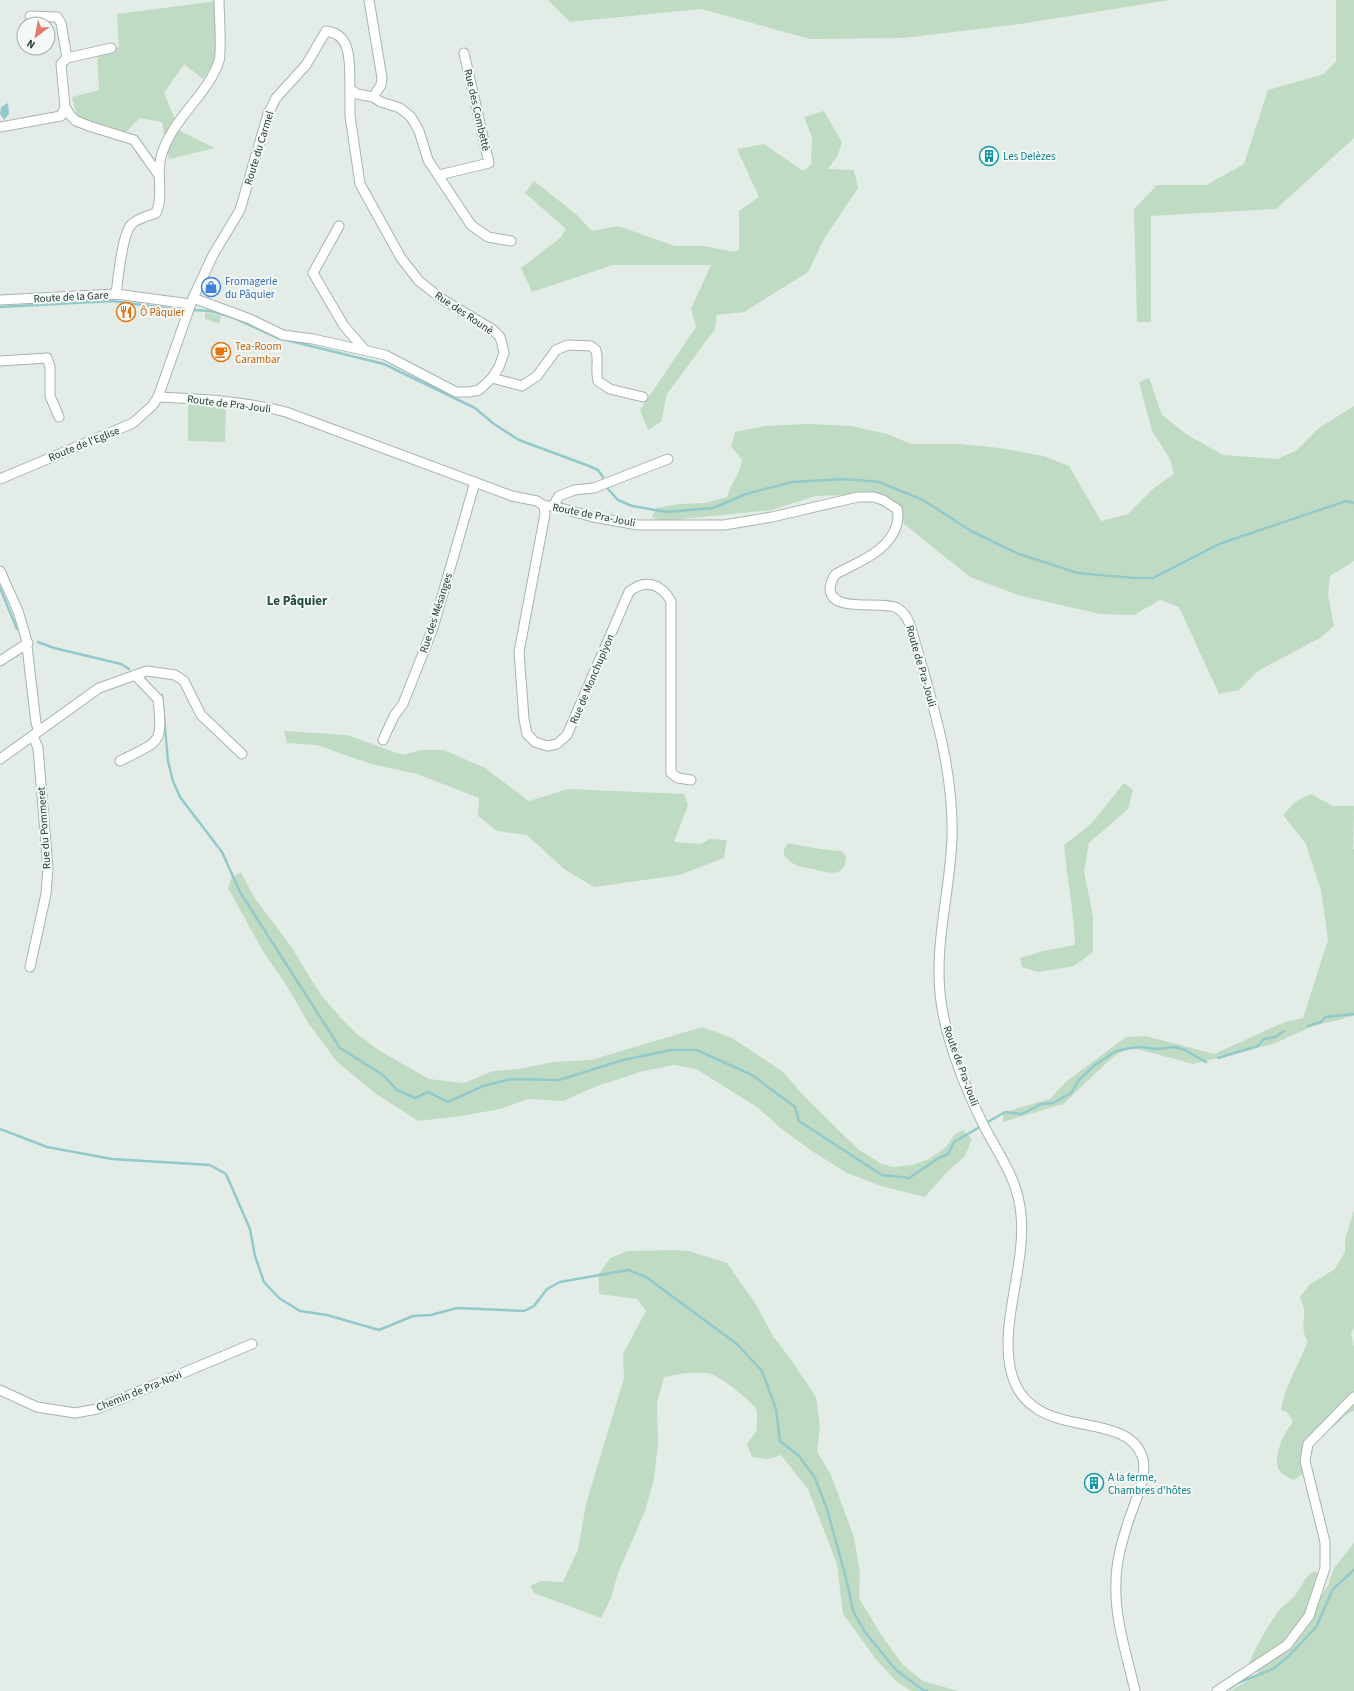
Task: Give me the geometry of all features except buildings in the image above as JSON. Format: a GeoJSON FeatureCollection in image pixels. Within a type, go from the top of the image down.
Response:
{"type":"FeatureCollection","features":[{"type":"Feature","properties":{"kind":"street"},"geometry":{"type":"LineString","coordinates":[[116,294],[126,234],[131,224],[156,213],[160,206],[158,174],[161,156],[178,120],[212,76],[220,59],[219,0]]}},
{"type":"Feature","properties":{"kind":"street"},"geometry":{"type":"LineString","coordinates":[[369,0],[382,78],[381,85],[373,97]]}},
{"type":"Feature","properties":{"kind":"street"},"geometry":{"type":"LineString","coordinates":[[56,17],[61,23],[67,58]]}},
{"type":"Feature","properties":{"kind":"street","name":"Route du Carmel"},"geometry":{"type":"LineString","coordinates":[[192,301],[213,254],[240,210],[268,114],[276,98],[306,65],[326,31],[339,34],[345,40],[350,89]]}},
{"type":"Feature","properties":{"kind":"street"},"geometry":{"type":"LineString","coordinates":[[0,127],[61,116],[65,106],[61,64],[67,58],[110,48]]}},
{"type":"Feature","properties":{"kind":"street","name":"Rue des Combettè"},"geometry":{"type":"LineString","coordinates":[[439,174],[489,163],[464,53]]}},
{"type":"Feature","properties":{"kind":"street"},"geometry":{"type":"LineString","coordinates":[[350,89],[357,94],[373,97],[381,102],[400,108],[411,117],[419,130],[428,160],[439,174],[471,226],[488,237],[511,241]]}},
{"type":"Feature","properties":{"kind":"street","name":"Rue des Rounè"},"geometry":{"type":"LineString","coordinates":[[192,301],[250,319],[283,335],[314,339],[385,355],[456,392],[479,390],[492,378],[499,367],[504,353],[500,337],[492,329],[442,299],[419,281],[401,258],[360,184],[350,116],[350,89]]}},
{"type":"Feature","properties":{"kind":"street"},"geometry":{"type":"LineString","coordinates":[[65,106],[76,121],[134,140],[158,174]]}},
{"type":"Feature","properties":{"kind":"street"},"geometry":{"type":"LineString","coordinates":[[339,226],[313,273],[344,326],[365,350]]}},
{"type":"Feature","properties":{"kind":"street","name":"Route de la Gare"},"geometry":{"type":"LineString","coordinates":[[0,300],[116,294],[192,301]]}},
{"type":"Feature","properties":{"kind":"street"},"geometry":{"type":"LineString","coordinates":[[158,397],[192,301]]}},
{"type":"Feature","properties":{"kind":"street"},"geometry":{"type":"LineString","coordinates":[[492,378],[522,386],[537,376],[556,350],[568,345],[591,346],[596,350],[598,357],[596,373],[598,381],[610,389],[643,397]]}},
{"type":"Feature","properties":{"kind":"street"},"geometry":{"type":"LineString","coordinates":[[0,361],[47,358],[50,366],[50,396],[59,417]]}},
{"type":"Feature","properties":{"kind":"street","name":"Route de l'Eglise"},"geometry":{"type":"LineString","coordinates":[[0,479],[133,424],[152,406],[158,397]]}},
{"type":"Feature","properties":{"kind":"street","name":"Route de Pra-Jouli"},"geometry":{"type":"LineString","coordinates":[[158,397],[228,401],[267,407],[294,415],[512,496],[537,501],[548,506],[593,517],[638,525],[724,525],[772,517],[858,497],[874,497],[883,500],[897,509],[898,518],[890,540],[879,550],[836,574],[832,580],[830,591],[836,600],[844,603],[890,606],[898,608],[905,616],[912,631],[943,741],[951,795],[952,840],[938,957],[942,1008],[951,1043],[964,1080],[983,1125],[1008,1168],[1019,1200],[1022,1226],[1020,1258],[1008,1339],[1011,1372],[1017,1388],[1022,1395],[1041,1412],[1058,1420],[1115,1432],[1128,1438],[1142,1453],[1145,1466],[1126,1530],[1116,1580],[1119,1622],[1135,1691]]}},
{"type":"Feature","properties":{"kind":"street"},"geometry":{"type":"LineString","coordinates":[[548,506],[559,496],[574,490],[594,488],[668,459]]}},
{"type":"Feature","properties":{"kind":"street","name":"Rue des Mésanges"},"geometry":{"type":"LineString","coordinates":[[383,740],[394,716],[403,704],[433,628],[475,482]]}},
{"type":"Feature","properties":{"kind":"street","name":"Rue de Monchuplyon"},"geometry":{"type":"LineString","coordinates":[[548,506],[545,514],[519,652],[524,719],[527,734],[535,742],[547,746],[557,744],[568,735],[629,592],[636,586],[646,584],[656,586],[666,591],[671,601],[671,773],[678,778],[691,780]]}},
{"type":"Feature","properties":{"kind":"street","name":"Rue du Pommeret"},"geometry":{"type":"LineString","coordinates":[[0,571],[21,619],[28,643],[48,868],[46,894],[30,967]]}},
{"type":"Feature","properties":{"kind":"street"},"geometry":{"type":"LineString","coordinates":[[0,661],[28,643]]}},
{"type":"Feature","properties":{"kind":"street"},"geometry":{"type":"LineString","coordinates":[[0,759],[99,688],[147,671],[176,675],[184,681],[201,715],[242,754]]}},
{"type":"Feature","properties":{"kind":"street"},"geometry":{"type":"LineString","coordinates":[[120,761],[154,744],[160,736],[158,699],[135,675]]}},
{"type":"Feature","properties":{"kind":"street","name":"Chemin de Pra-Novi"},"geometry":{"type":"LineString","coordinates":[[0,1390],[37,1407],[75,1413],[97,1409],[252,1344]]}},
{"type":"Feature","properties":{"kind":"street"},"geometry":{"type":"LineString","coordinates":[[1217,1691],[1287,1645],[1309,1616],[1325,1568],[1325,1542],[1305,1462],[1308,1444],[1354,1397]]}},
{"type":"Feature","properties":{"kind":"green space"},"geometry":{"type":"Polygon","coordinates":[[[548,0],[1170,0],[1020,24],[903,38],[810,39],[701,9],[570,22],[548,0]]]}},
{"type":"Feature","properties":{"kind":"green space"},"geometry":{"type":"Polygon","coordinates":[[[1336,0],[1354,0],[1354,138],[1276,209],[1151,216],[1151,322],[1137,322],[1134,209],[1157,185],[1206,185],[1244,164],[1268,90],[1324,74],[1336,61],[1336,0]]]}},
{"type":"Feature","properties":{"kind":"green space"},"geometry":{"type":"Polygon","coordinates":[[[217,1],[216,59],[203,79],[184,64],[164,93],[180,131],[215,148],[169,159],[162,122],[140,118],[125,133],[77,116],[72,97],[99,90],[97,52],[119,47],[117,14],[217,1]]]}},
{"type":"Feature","properties":{"kind":"green space"},"geometry":{"type":"Polygon","coordinates":[[[824,111],[842,142],[838,155],[828,169],[854,170],[858,188],[824,239],[808,272],[744,312],[717,315],[715,329],[667,394],[661,422],[648,430],[640,410],[696,327],[691,309],[711,265],[613,265],[532,292],[521,268],[560,238],[566,229],[525,193],[534,181],[577,215],[592,231],[618,226],[675,246],[704,246],[734,252],[739,249],[739,211],[759,197],[737,149],[764,144],[803,171],[811,165],[812,137],[804,117],[824,111]]]}},
{"type":"Feature","properties":{"kind":"green space"},"geometry":{"type":"Polygon","coordinates":[[[205,312],[221,316],[219,324],[205,319],[205,312]]]}},
{"type":"Feature","properties":{"kind":"green space"},"geometry":{"type":"Polygon","coordinates":[[[1149,378],[1162,415],[1189,436],[1223,455],[1278,459],[1297,450],[1319,428],[1354,406],[1354,561],[1330,576],[1328,595],[1334,626],[1320,638],[1258,671],[1239,690],[1219,694],[1179,607],[1160,600],[1134,615],[1100,614],[1021,596],[970,577],[904,524],[900,506],[876,494],[816,496],[771,510],[682,519],[667,525],[652,517],[656,508],[679,504],[704,503],[727,497],[742,460],[731,446],[735,432],[765,426],[808,424],[851,426],[887,434],[911,444],[961,444],[1000,448],[1044,456],[1069,466],[1101,521],[1128,514],[1154,488],[1174,474],[1170,459],[1152,431],[1139,382],[1149,378]]]}},
{"type":"Feature","properties":{"kind":"green space"},"geometry":{"type":"Polygon","coordinates":[[[188,402],[226,403],[225,442],[188,441],[188,402]]]}},
{"type":"Feature","properties":{"kind":"green space"},"geometry":{"type":"Polygon","coordinates":[[[284,731],[347,735],[403,755],[421,750],[444,750],[485,768],[529,801],[568,789],[684,794],[688,805],[674,842],[701,844],[710,839],[727,840],[724,858],[679,875],[594,887],[564,869],[527,835],[497,831],[478,816],[479,798],[417,774],[371,764],[317,745],[287,743],[284,731]]]}},
{"type":"Feature","properties":{"kind":"green space"},"geometry":{"type":"Polygon","coordinates":[[[1124,783],[1133,790],[1128,809],[1089,843],[1084,871],[1093,917],[1093,952],[1074,966],[1038,972],[1022,967],[1020,958],[1043,951],[1075,945],[1064,845],[1092,823],[1124,783]]]}},
{"type":"Feature","properties":{"kind":"green space"},"geometry":{"type":"Polygon","coordinates":[[[1311,794],[1333,806],[1354,806],[1354,1016],[1313,1026],[1273,1044],[1193,1064],[1130,1047],[1113,1057],[1063,1104],[1003,1122],[1003,1114],[1050,1099],[1067,1081],[1126,1037],[1146,1036],[1214,1054],[1285,1022],[1303,1018],[1328,940],[1321,890],[1306,844],[1283,815],[1295,802],[1311,794]]]}},
{"type":"Feature","properties":{"kind":"green space"},"geometry":{"type":"Polygon","coordinates":[[[788,843],[813,848],[841,851],[846,856],[843,868],[835,873],[830,873],[794,864],[784,856],[784,849],[788,843]]]}},
{"type":"Feature","properties":{"kind":"green space"},"geometry":{"type":"Polygon","coordinates":[[[241,872],[254,897],[290,945],[321,995],[341,1018],[357,1034],[380,1051],[429,1079],[464,1083],[493,1071],[518,1069],[554,1062],[591,1060],[702,1027],[732,1038],[782,1071],[805,1097],[859,1150],[882,1164],[894,1167],[912,1165],[929,1159],[946,1147],[955,1134],[963,1130],[972,1139],[965,1156],[946,1173],[925,1197],[881,1186],[847,1173],[812,1151],[783,1130],[757,1107],[696,1069],[674,1065],[640,1072],[597,1086],[563,1101],[528,1099],[500,1109],[462,1116],[418,1121],[375,1093],[337,1062],[309,1024],[285,983],[264,953],[228,888],[232,877],[241,872]]]}},
{"type":"Feature","properties":{"kind":"green space"},"geometry":{"type":"Polygon","coordinates":[[[1354,1210],[1354,1327],[1351,1334],[1354,1347],[1354,1411],[1346,1415],[1320,1436],[1310,1452],[1309,1470],[1294,1480],[1281,1473],[1277,1463],[1278,1452],[1282,1440],[1293,1422],[1288,1413],[1281,1410],[1283,1401],[1308,1341],[1304,1333],[1304,1309],[1300,1297],[1309,1285],[1335,1269],[1345,1252],[1345,1240],[1354,1210]]]}},
{"type":"Feature","properties":{"kind":"green space"},"geometry":{"type":"Polygon","coordinates":[[[627,1251],[689,1251],[727,1263],[757,1306],[773,1336],[816,1397],[820,1427],[817,1451],[831,1475],[854,1537],[860,1573],[859,1598],[880,1633],[903,1665],[923,1681],[958,1691],[911,1691],[896,1681],[875,1658],[843,1614],[837,1564],[808,1489],[781,1455],[768,1459],[752,1457],[747,1444],[757,1430],[757,1410],[736,1390],[711,1374],[694,1373],[664,1377],[657,1403],[658,1443],[654,1479],[645,1511],[618,1573],[611,1598],[601,1618],[534,1593],[530,1586],[541,1581],[563,1582],[578,1550],[586,1504],[624,1378],[623,1354],[646,1311],[637,1299],[599,1294],[599,1274],[610,1258],[627,1251]]]}},
{"type":"Feature","properties":{"kind":"green space"},"geometry":{"type":"Polygon","coordinates":[[[1354,1543],[1354,1691],[1229,1691],[1260,1675],[1249,1664],[1255,1650],[1280,1609],[1294,1596],[1306,1577],[1316,1571],[1318,1577],[1317,1603],[1328,1585],[1334,1568],[1354,1543]]]}},
{"type":"Feature","properties":{"kind":"water"},"geometry":{"type":"Polygon","coordinates":[[[8,103],[9,114],[4,120],[0,114],[1,107],[8,103]]]}},
{"type":"Feature","properties":{"kind":"waterway"},"geometry":{"type":"LineString","coordinates":[[0,307],[112,301],[181,310]]}},
{"type":"Feature","properties":{"kind":"waterway"},"geometry":{"type":"LineString","coordinates":[[194,310],[210,311],[232,317],[278,338],[384,364],[475,408],[494,424],[519,440],[589,466],[598,470],[603,477]]}},
{"type":"Feature","properties":{"kind":"waterway"},"geometry":{"type":"LineString","coordinates":[[608,489],[618,500],[632,506],[667,512],[713,508],[746,494],[792,482],[845,479],[879,482],[923,500],[971,531],[1019,554],[1078,573],[1134,578],[1153,578],[1219,544],[1346,501],[1354,503]]}},
{"type":"Feature","properties":{"kind":"waterway"},"geometry":{"type":"LineString","coordinates":[[0,588],[17,629]]}},
{"type":"Feature","properties":{"kind":"waterway"},"geometry":{"type":"LineString","coordinates":[[38,642],[54,648],[121,664],[129,669]]}},
{"type":"Feature","properties":{"kind":"waterway"},"geometry":{"type":"LineString","coordinates":[[162,695],[168,761],[173,781],[180,797],[222,852],[240,892],[340,1048],[383,1075],[397,1090],[415,1098],[428,1092],[448,1102],[483,1086],[511,1079],[559,1080],[623,1060],[671,1050],[697,1050],[752,1075],[795,1107],[799,1121],[882,1175],[909,1178],[939,1158],[948,1154],[954,1142],[978,1128]]}},
{"type":"Feature","properties":{"kind":"waterway"},"geometry":{"type":"LineString","coordinates":[[1308,1026],[1321,1022],[1325,1017],[1354,1014]]}},
{"type":"Feature","properties":{"kind":"waterway"},"geometry":{"type":"LineString","coordinates":[[1218,1058],[1258,1046],[1264,1039],[1275,1037],[1284,1031]]}},
{"type":"Feature","properties":{"kind":"waterway"},"geometry":{"type":"LineString","coordinates":[[986,1123],[1005,1112],[1022,1114],[1041,1104],[1053,1103],[1071,1093],[1079,1080],[1095,1065],[1116,1051],[1141,1047],[1156,1049],[1175,1047],[1185,1050],[1206,1062]]}},
{"type":"Feature","properties":{"kind":"waterway"},"geometry":{"type":"LineString","coordinates":[[0,1129],[47,1147],[112,1159],[210,1165],[226,1174],[250,1229],[255,1256],[264,1282],[279,1298],[300,1311],[327,1315],[379,1330],[413,1316],[431,1315],[457,1308],[524,1311],[534,1306],[547,1289],[560,1282],[628,1270],[646,1277],[737,1344],[762,1371],[776,1409],[780,1441],[799,1456],[815,1478],[827,1509],[847,1582],[853,1611],[865,1632],[896,1670],[923,1690],[927,1691]]}},
{"type":"Feature","properties":{"kind":"waterway"},"geometry":{"type":"LineString","coordinates":[[1228,1689],[1238,1683],[1273,1669],[1288,1657],[1316,1627],[1333,1589],[1354,1570]]}},
{"type":"Feature","properties":{"kind":"place","name":"Les Delèzes"},"geometry":{"type":"Point","coordinates":[989,156]}},
{"type":"Feature","properties":{"kind":"place","name":"Fromagerie du Pâquier"},"geometry":{"type":"Point","coordinates":[211,287]}},
{"type":"Feature","properties":{"kind":"place","name":"Ô Pâquier"},"geometry":{"type":"Point","coordinates":[126,312]}},
{"type":"Feature","properties":{"kind":"place","name":"Tea-Room Carambar"},"geometry":{"type":"Point","coordinates":[221,352]}},
{"type":"Feature","properties":{"kind":"place","name":"A la ferme, Chambres d'hôtes"},"geometry":{"type":"Point","coordinates":[1094,1483]}},
{"type":"Feature","properties":{"kind":"district","name":"Le Pâquier"},"geometry":{"type":"Point","coordinates":[297,601]}}]}
